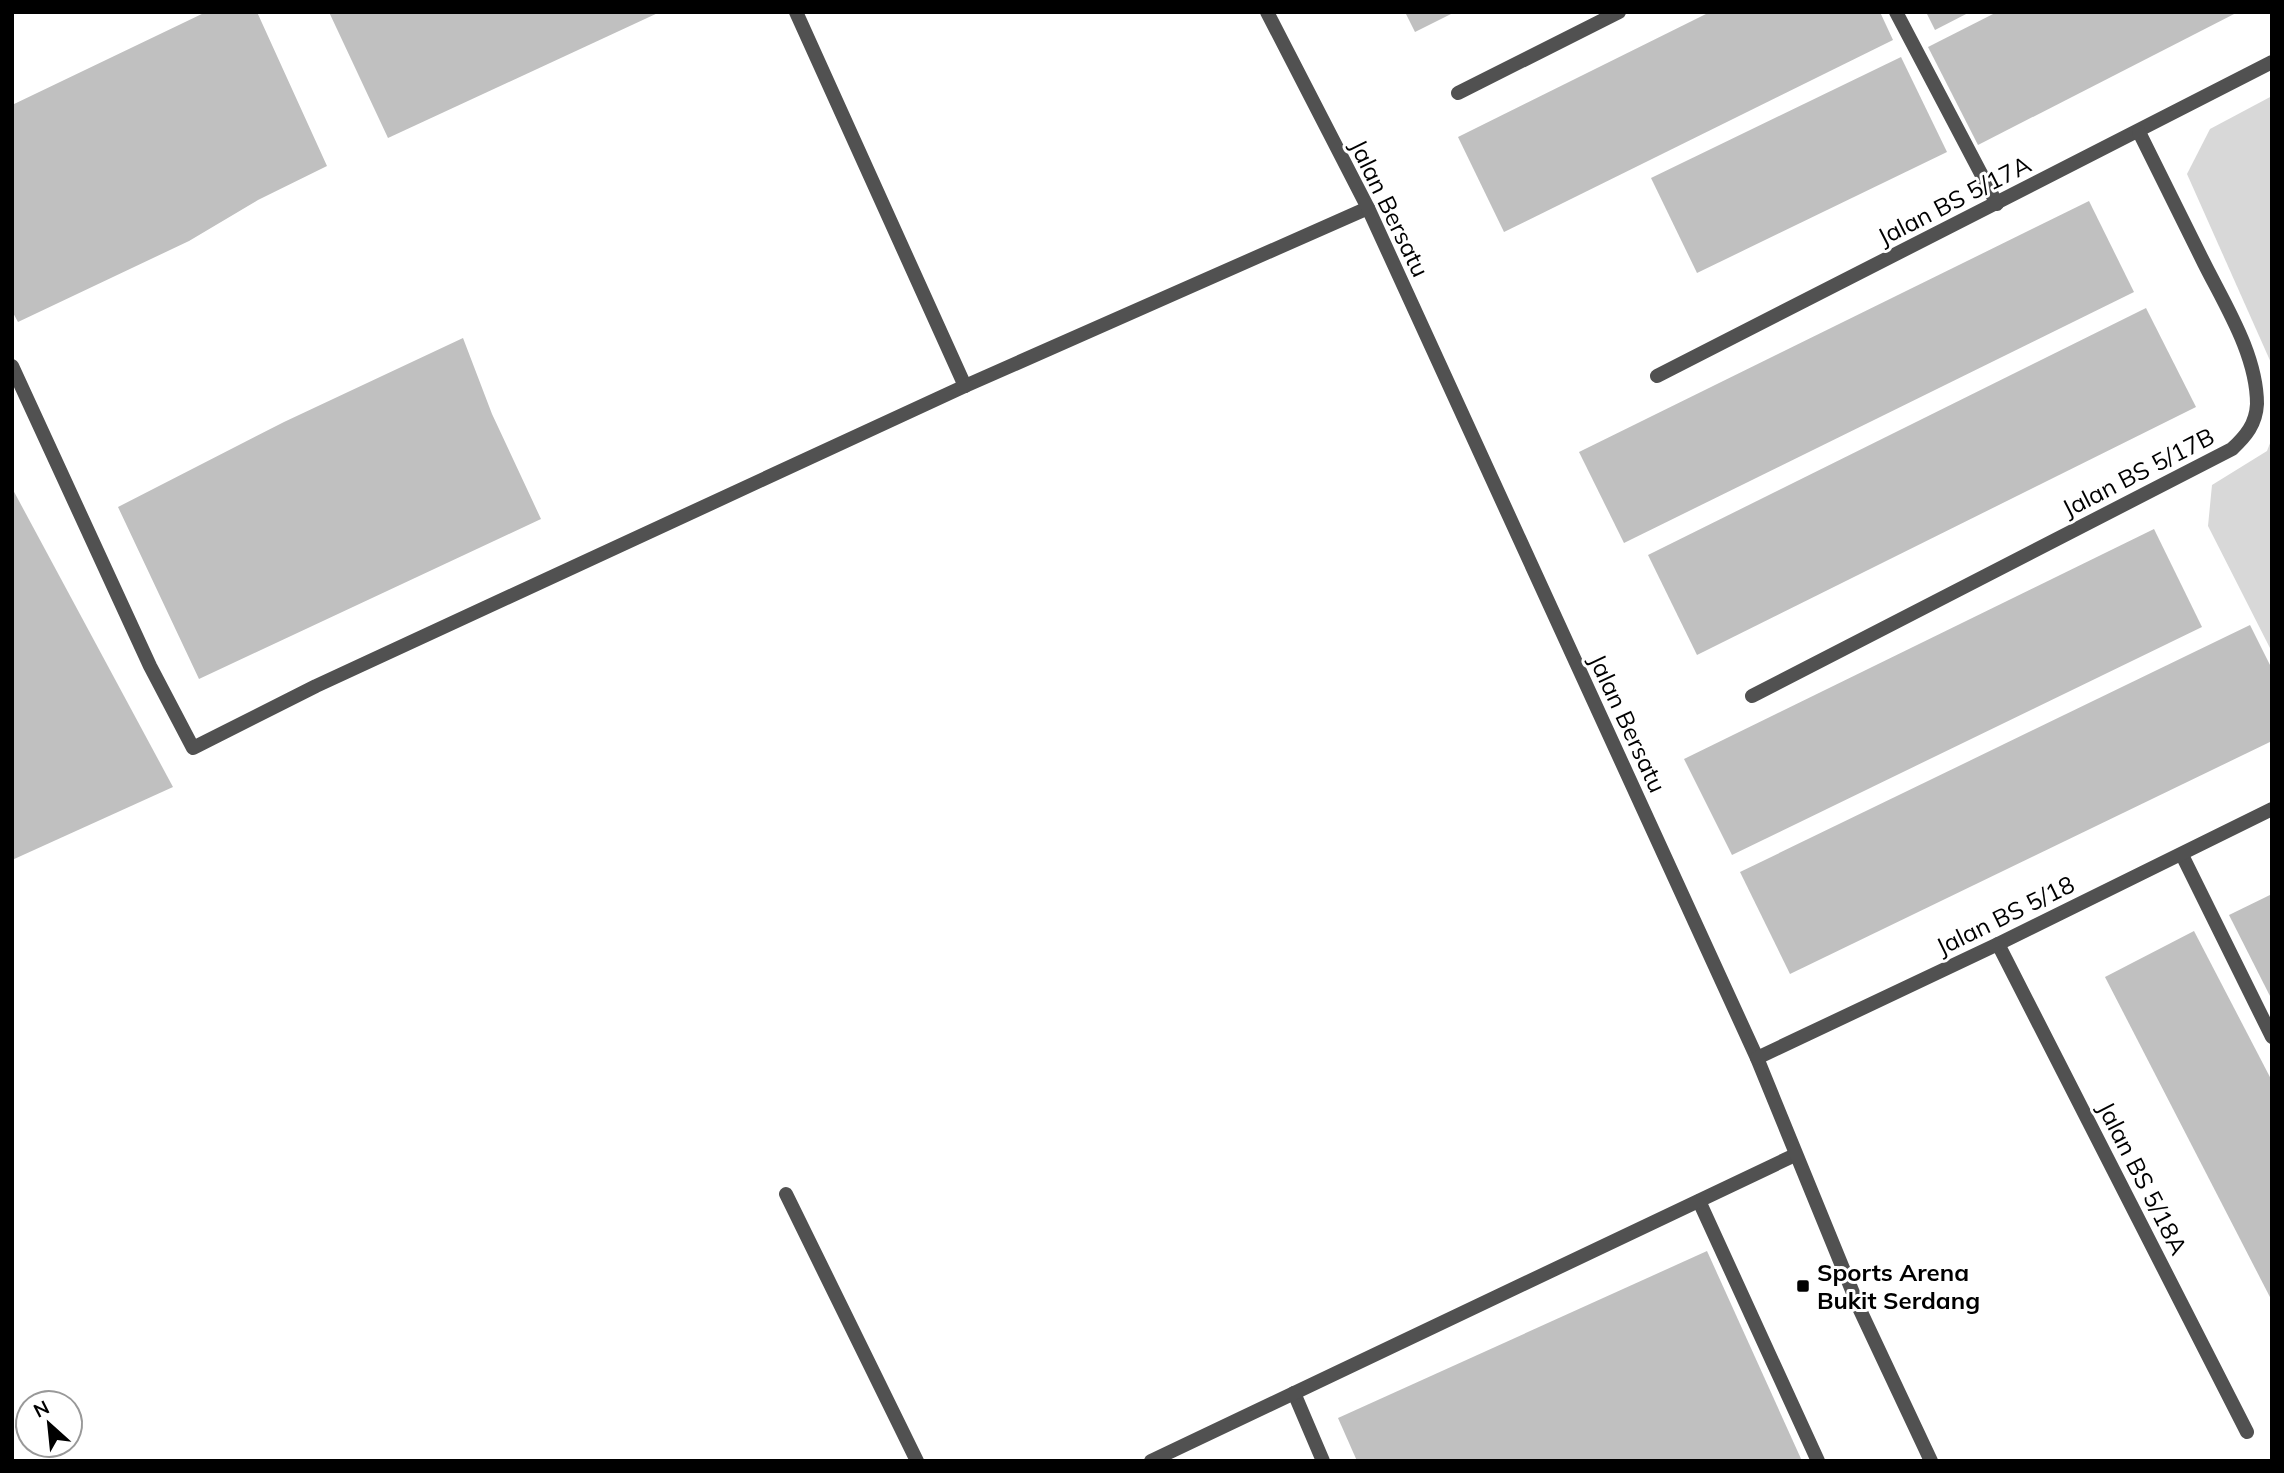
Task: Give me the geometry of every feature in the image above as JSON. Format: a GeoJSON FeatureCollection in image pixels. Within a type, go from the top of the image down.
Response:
{"type":"FeatureCollection","features":[{"type":"Feature","properties":{"kind":"street"},"geometry":{"type":"LineString","coordinates":[[796,12],[965,386]]}},
{"type":"Feature","properties":{"kind":"street","name":"Jalan Bersatu"},"geometry":{"type":"LineString","coordinates":[[1267,12],[1368,208],[1757,1058],[1860,1310],[1931,1461]]}},
{"type":"Feature","properties":{"kind":"street"},"geometry":{"type":"LineString","coordinates":[[1458,93],[1619,12]]}},
{"type":"Feature","properties":{"kind":"street"},"geometry":{"type":"LineString","coordinates":[[1896,12],[1997,204]]}},
{"type":"Feature","properties":{"kind":"street","name":"Jalan BS 5/17A"},"geometry":{"type":"LineString","coordinates":[[1657,376],[2272,62]]}},
{"type":"Feature","properties":{"kind":"street","name":"Jalan BS 5/17B"},"geometry":{"type":"LineString","coordinates":[[1752,696],[2232,449],[2246,437],[2254,423],[2257,407],[2256,392],[2246,355],[2232,320],[2139,132]]}},
{"type":"Feature","properties":{"kind":"street"},"geometry":{"type":"LineString","coordinates":[[12,366],[150,666],[193,748],[316,686],[965,386],[1368,208]]}},
{"type":"Feature","properties":{"kind":"street","name":"Jalan BS 5/18"},"geometry":{"type":"LineString","coordinates":[[1757,1058],[1998,944],[2272,809]]}},
{"type":"Feature","properties":{"kind":"street"},"geometry":{"type":"LineString","coordinates":[[2182,855],[2272,1037]]}},
{"type":"Feature","properties":{"kind":"street","name":"Jalan BS 5/18A"},"geometry":{"type":"LineString","coordinates":[[1998,944],[2247,1432]]}},
{"type":"Feature","properties":{"kind":"street"},"geometry":{"type":"LineString","coordinates":[[1151,1461],[1795,1155]]}},
{"type":"Feature","properties":{"kind":"street"},"geometry":{"type":"LineString","coordinates":[[786,1194],[917,1461]]}},
{"type":"Feature","properties":{"kind":"street"},"geometry":{"type":"LineString","coordinates":[[1699,1201],[1818,1461]]}},
{"type":"Feature","properties":{"kind":"street"},"geometry":{"type":"LineString","coordinates":[[1294,1394],[1323,1461]]}},
{"type":"Feature","properties":{"kind":"shaded area"},"geometry":{"type":"Polygon","coordinates":[[[2272,96],[2272,365],[2187,174],[2210,129],[2272,96]]]}},
{"type":"Feature","properties":{"kind":"shaded area"},"geometry":{"type":"Polygon","coordinates":[[[2272,438],[2272,652],[2208,526],[2212,485],[2267,451],[2272,438]]]}},
{"type":"Feature","properties":{"kind":"building"},"geometry":{"type":"Polygon","coordinates":[[[206,12],[257,12],[327,166],[258,200],[189,241],[18,322],[12,311],[12,105],[206,12]]]}},
{"type":"Feature","properties":{"kind":"building"},"geometry":{"type":"Polygon","coordinates":[[[329,12],[660,12],[388,138],[329,12]]]}},
{"type":"Feature","properties":{"kind":"building"},"geometry":{"type":"Polygon","coordinates":[[[1405,12],[1455,12],[1415,32],[1405,12]]]}},
{"type":"Feature","properties":{"kind":"building"},"geometry":{"type":"Polygon","coordinates":[[[1710,12],[1880,12],[1893,40],[1504,232],[1458,137],[1710,12]]]}},
{"type":"Feature","properties":{"kind":"building"},"geometry":{"type":"Polygon","coordinates":[[[1926,12],[1970,12],[1935,30],[1926,12]]]}},
{"type":"Feature","properties":{"kind":"building"},"geometry":{"type":"Polygon","coordinates":[[[1997,12],[2238,12],[1978,145],[1928,47],[1997,12]]]}},
{"type":"Feature","properties":{"kind":"building"},"geometry":{"type":"Polygon","coordinates":[[[1901,57],[1947,152],[1697,273],[1651,178],[1901,57]]]}},
{"type":"Feature","properties":{"kind":"building"},"geometry":{"type":"Polygon","coordinates":[[[2089,201],[2134,292],[1624,543],[1579,452],[2089,201]]]}},
{"type":"Feature","properties":{"kind":"building"},"geometry":{"type":"Polygon","coordinates":[[[2146,308],[2196,407],[1697,655],[1648,555],[2146,308]]]}},
{"type":"Feature","properties":{"kind":"building"},"geometry":{"type":"Polygon","coordinates":[[[463,338],[492,414],[541,519],[199,679],[118,507],[284,422],[463,338]]]}},
{"type":"Feature","properties":{"kind":"building"},"geometry":{"type":"Polygon","coordinates":[[[12,488],[173,787],[12,860],[12,488]]]}},
{"type":"Feature","properties":{"kind":"building"},"geometry":{"type":"Polygon","coordinates":[[[2154,529],[2202,627],[1732,855],[1684,759],[2154,529]]]}},
{"type":"Feature","properties":{"kind":"building"},"geometry":{"type":"Polygon","coordinates":[[[2250,625],[2272,669],[2272,741],[1790,974],[1740,872],[2250,625]]]}},
{"type":"Feature","properties":{"kind":"building"},"geometry":{"type":"Polygon","coordinates":[[[2272,894],[2272,1000],[2229,915],[2272,894]]]}},
{"type":"Feature","properties":{"kind":"building"},"geometry":{"type":"Polygon","coordinates":[[[2194,931],[2272,1081],[2272,1301],[2105,977],[2194,931]]]}},
{"type":"Feature","properties":{"kind":"building"},"geometry":{"type":"Polygon","coordinates":[[[1707,1251],[1802,1461],[1357,1461],[1338,1418],[1707,1251]]]}},
{"type":"Feature","properties":{"kind":"place","name":"Sports Arena Bukit Serdang"},"geometry":{"type":"Point","coordinates":[1803,1286]}}]}
